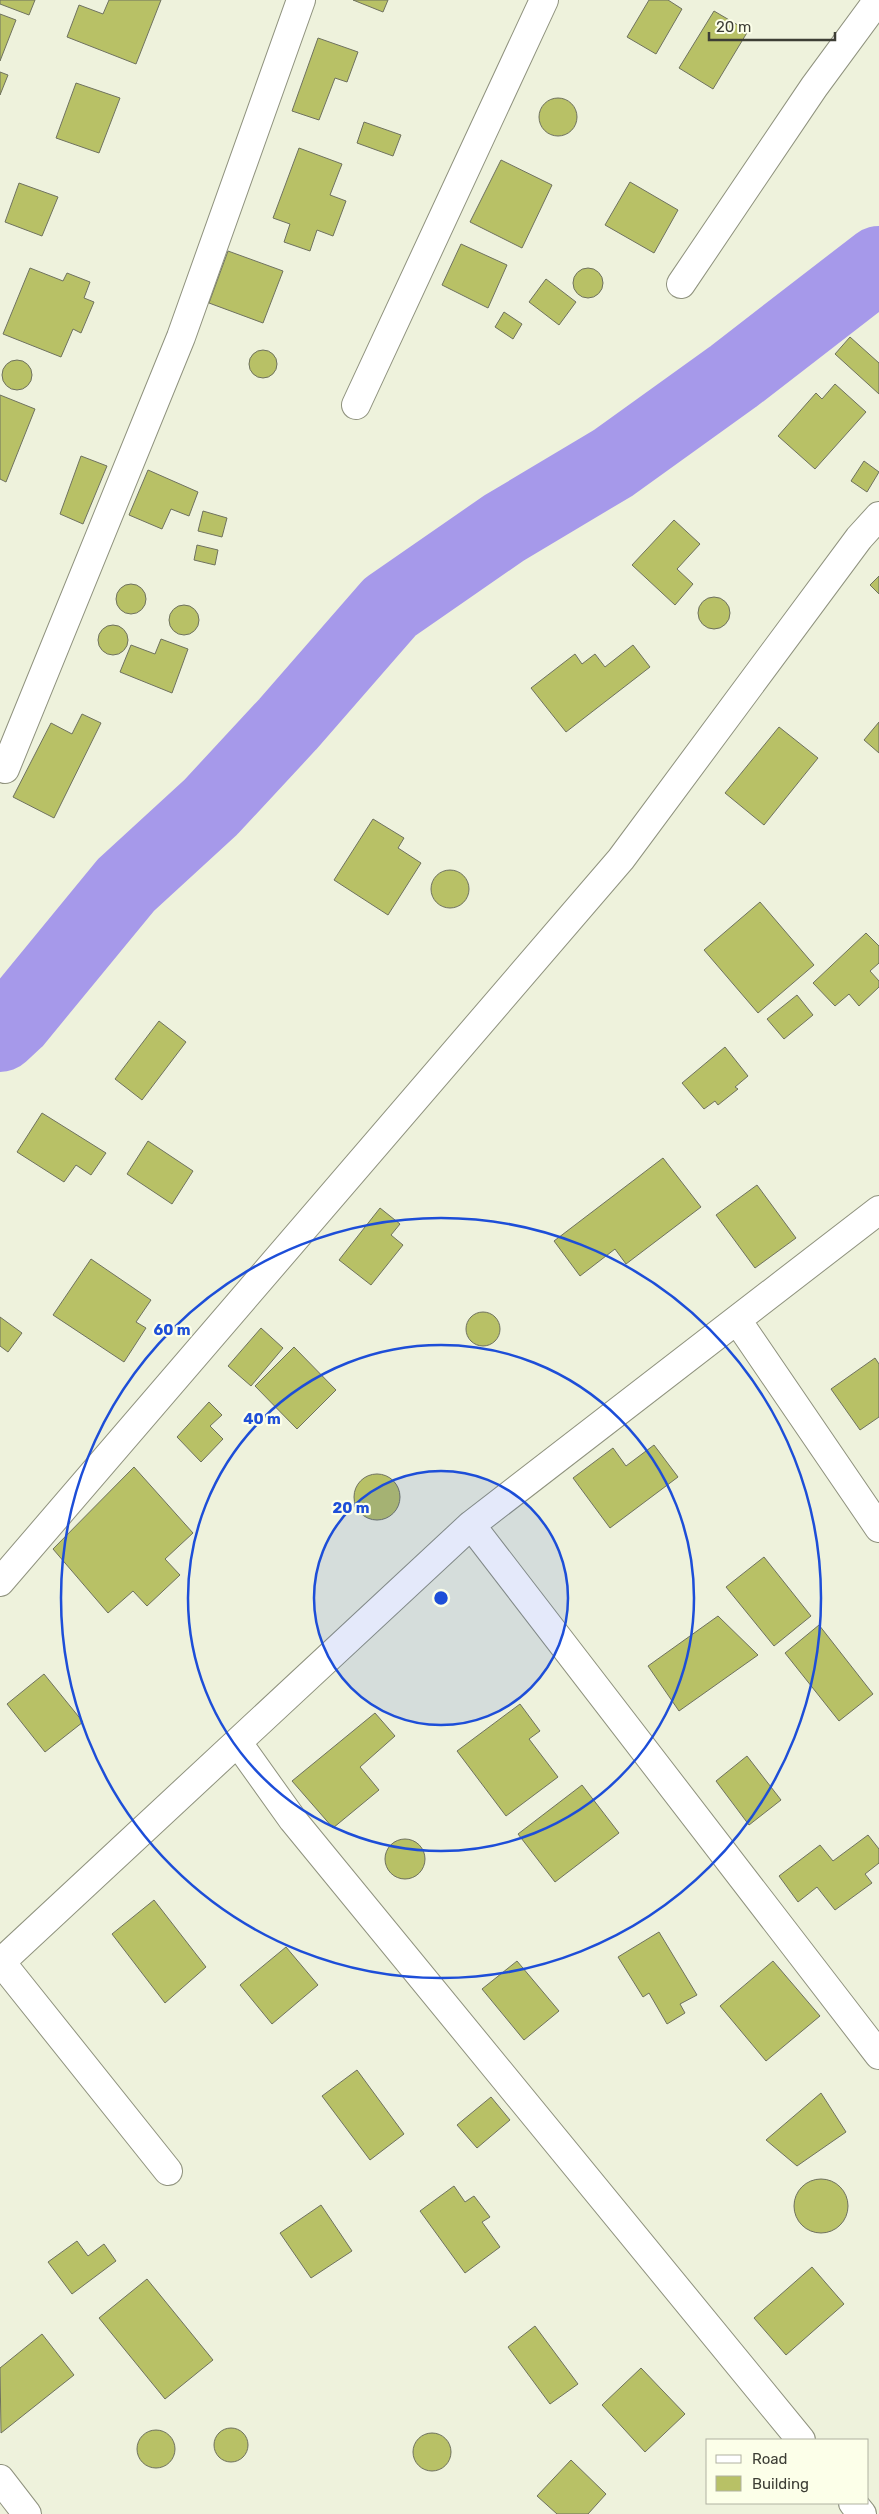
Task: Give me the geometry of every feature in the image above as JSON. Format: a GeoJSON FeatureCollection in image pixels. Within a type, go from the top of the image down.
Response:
{"type":"FeatureCollection","features":[{"type":"Feature","properties":{"kind":"street"},"geometry":{"type":"LineString","coordinates":[[5,768],[181,337],[301,0]]}},
{"type":"Feature","properties":{"kind":"street"},"geometry":{"type":"LineString","coordinates":[[356,405],[544,0]]}},
{"type":"Feature","properties":{"kind":"street"},"geometry":{"type":"LineString","coordinates":[[682,284],[814,87],[878,0]]}},
{"type":"Feature","properties":{"kind":"street"},"geometry":{"type":"LineString","coordinates":[[0,1582],[621,859],[859,538],[879,516]]}},
{"type":"Feature","properties":{"kind":"street"},"geometry":{"type":"LineString","coordinates":[[168,2171],[0,1962],[471,1525],[879,1210]]}},
{"type":"Feature","properties":{"kind":"street"},"geometry":{"type":"LineString","coordinates":[[737,1320],[879,1528]]}},
{"type":"Feature","properties":{"kind":"street"},"geometry":{"type":"LineString","coordinates":[[471,1525],[879,2054]]}},
{"type":"Feature","properties":{"kind":"street"},"geometry":{"type":"LineString","coordinates":[[238,1743],[293,1820],[800,2439]]}},
{"type":"Feature","properties":{"kind":"street"},"geometry":{"type":"LineString","coordinates":[[0,2479],[27,2514]]}},
{"type":"Feature","properties":{"kind":"street"},"geometry":{"type":"LineString","coordinates":[[853,2504],[862,2514]]}},
{"type":"Feature","properties":{"kind":"building"},"geometry":{"type":"Polygon","coordinates":[[[0,0],[35,0],[29,15],[0,4],[0,0]]]}},
{"type":"Feature","properties":{"kind":"building"},"geometry":{"type":"Polygon","coordinates":[[[109,0],[161,0],[136,64],[67,37],[79,5],[103,14],[109,0]]]}},
{"type":"Feature","properties":{"kind":"building"},"geometry":{"type":"Polygon","coordinates":[[[353,0],[388,0],[383,12],[353,0]]]}},
{"type":"Feature","properties":{"kind":"building"},"geometry":{"type":"Polygon","coordinates":[[[649,0],[668,0],[682,9],[656,54],[627,37],[649,0]]]}},
{"type":"Feature","properties":{"kind":"building"},"geometry":{"type":"Polygon","coordinates":[[[714,11],[748,31],[713,89],[679,68],[714,11]]]}},
{"type":"Feature","properties":{"kind":"building"},"geometry":{"type":"Polygon","coordinates":[[[0,14],[16,20],[0,61],[0,14]]]}},
{"type":"Feature","properties":{"kind":"building"},"geometry":{"type":"Polygon","coordinates":[[[318,38],[358,52],[347,82],[335,78],[319,120],[292,111],[318,38]]]}},
{"type":"Feature","properties":{"kind":"building"},"geometry":{"type":"Polygon","coordinates":[[[0,72],[8,75],[0,95],[0,72]]]}},
{"type":"Feature","properties":{"kind":"building"},"geometry":{"type":"Polygon","coordinates":[[[76,83],[120,98],[99,153],[56,138],[76,83]]]}},
{"type":"Feature","properties":{"kind":"building"},"geometry":{"type":"Polygon","coordinates":[[[558,98],[571,104],[577,117],[571,130],[558,136],[545,130],[539,117],[545,104],[558,98]]]}},
{"type":"Feature","properties":{"kind":"building"},"geometry":{"type":"Polygon","coordinates":[[[364,122],[401,135],[393,156],[357,143],[364,122]]]}},
{"type":"Feature","properties":{"kind":"building"},"geometry":{"type":"Polygon","coordinates":[[[299,148],[342,164],[330,195],[346,201],[333,236],[317,230],[310,251],[284,242],[290,224],[273,218],[299,148]]]}},
{"type":"Feature","properties":{"kind":"building"},"geometry":{"type":"Polygon","coordinates":[[[501,160],[552,185],[522,248],[470,222],[501,160]]]}},
{"type":"Feature","properties":{"kind":"building"},"geometry":{"type":"Polygon","coordinates":[[[630,182],[678,210],[654,253],[605,225],[630,182]]]}},
{"type":"Feature","properties":{"kind":"building"},"geometry":{"type":"Polygon","coordinates":[[[19,183],[58,197],[42,236],[5,222],[19,183]]]}},
{"type":"Feature","properties":{"kind":"building"},"geometry":{"type":"Polygon","coordinates":[[[461,244],[507,265],[488,308],[442,285],[461,244]]]}},
{"type":"Feature","properties":{"kind":"building"},"geometry":{"type":"Polygon","coordinates":[[[228,251],[283,271],[263,323],[209,303],[228,251]]]}},
{"type":"Feature","properties":{"kind":"building"},"geometry":{"type":"Polygon","coordinates":[[[30,268],[63,281],[67,273],[90,282],[84,298],[94,302],[81,333],[73,329],[61,357],[3,334],[30,268]]]}},
{"type":"Feature","properties":{"kind":"building"},"geometry":{"type":"Polygon","coordinates":[[[588,268],[599,272],[603,283],[599,294],[588,298],[577,294],[573,283],[577,272],[588,268]]]}},
{"type":"Feature","properties":{"kind":"building"},"geometry":{"type":"Polygon","coordinates":[[[546,279],[576,302],[559,325],[529,302],[546,279]]]}},
{"type":"Feature","properties":{"kind":"building"},"geometry":{"type":"Polygon","coordinates":[[[504,312],[522,324],[513,339],[495,327],[504,312]]]}},
{"type":"Feature","properties":{"kind":"building"},"geometry":{"type":"Polygon","coordinates":[[[850,337],[879,363],[879,394],[835,354],[850,337]]]}},
{"type":"Feature","properties":{"kind":"building"},"geometry":{"type":"Polygon","coordinates":[[[263,350],[273,354],[277,364],[273,374],[263,378],[253,374],[249,364],[253,354],[263,350]]]}},
{"type":"Feature","properties":{"kind":"building"},"geometry":{"type":"Polygon","coordinates":[[[17,360],[28,364],[32,375],[28,386],[17,390],[6,386],[2,375],[6,364],[17,360]]]}},
{"type":"Feature","properties":{"kind":"building"},"geometry":{"type":"Polygon","coordinates":[[[835,384],[866,412],[815,469],[778,436],[816,393],[822,399],[835,384]]]}},
{"type":"Feature","properties":{"kind":"building"},"geometry":{"type":"Polygon","coordinates":[[[0,395],[35,409],[6,482],[0,479],[0,395]]]}},
{"type":"Feature","properties":{"kind":"building"},"geometry":{"type":"Polygon","coordinates":[[[81,456],[107,466],[83,524],[60,514],[81,456]]]}},
{"type":"Feature","properties":{"kind":"building"},"geometry":{"type":"Polygon","coordinates":[[[864,461],[879,472],[867,492],[851,481],[864,461]]]}},
{"type":"Feature","properties":{"kind":"building"},"geometry":{"type":"Polygon","coordinates":[[[148,470],[198,492],[189,516],[171,509],[162,529],[129,515],[148,470]]]}},
{"type":"Feature","properties":{"kind":"building"},"geometry":{"type":"Polygon","coordinates":[[[203,511],[227,518],[222,537],[198,531],[203,511]]]}},
{"type":"Feature","properties":{"kind":"building"},"geometry":{"type":"Polygon","coordinates":[[[674,520],[700,544],[677,569],[693,584],[675,605],[632,565],[674,520]]]}},
{"type":"Feature","properties":{"kind":"building"},"geometry":{"type":"Polygon","coordinates":[[[197,545],[218,550],[215,565],[194,560],[197,545]]]}},
{"type":"Feature","properties":{"kind":"building"},"geometry":{"type":"Polygon","coordinates":[[[879,576],[879,594],[870,585],[879,576]]]}},
{"type":"Feature","properties":{"kind":"building"},"geometry":{"type":"Polygon","coordinates":[[[131,584],[142,588],[146,599],[142,610],[131,614],[120,610],[116,599],[120,588],[131,584]]]}},
{"type":"Feature","properties":{"kind":"building"},"geometry":{"type":"Polygon","coordinates":[[[714,597],[725,602],[730,613],[725,624],[714,629],[703,624],[698,613],[703,602],[714,597]]]}},
{"type":"Feature","properties":{"kind":"building"},"geometry":{"type":"Polygon","coordinates":[[[184,605],[195,609],[199,620],[195,631],[184,635],[173,631],[169,620],[173,609],[184,605]]]}},
{"type":"Feature","properties":{"kind":"building"},"geometry":{"type":"Polygon","coordinates":[[[113,625],[124,629],[128,640],[124,651],[113,655],[102,651],[98,640],[102,629],[113,625]]]}},
{"type":"Feature","properties":{"kind":"building"},"geometry":{"type":"Polygon","coordinates":[[[161,639],[188,649],[172,693],[120,672],[131,645],[155,654],[161,639]]]}},
{"type":"Feature","properties":{"kind":"building"},"geometry":{"type":"Polygon","coordinates":[[[633,645],[650,667],[566,732],[531,688],[575,654],[582,664],[595,654],[605,667],[633,645]]]}},
{"type":"Feature","properties":{"kind":"building"},"geometry":{"type":"Polygon","coordinates":[[[82,714],[101,723],[54,818],[13,797],[51,723],[72,734],[82,714]]]}},
{"type":"Feature","properties":{"kind":"building"},"geometry":{"type":"Polygon","coordinates":[[[879,722],[879,753],[864,740],[879,722]]]}},
{"type":"Feature","properties":{"kind":"building"},"geometry":{"type":"Polygon","coordinates":[[[779,727],[818,758],[764,825],[725,793],[779,727]]]}},
{"type":"Feature","properties":{"kind":"building"},"geometry":{"type":"Polygon","coordinates":[[[373,819],[404,838],[398,848],[421,863],[388,915],[334,880],[373,819]]]}},
{"type":"Feature","properties":{"kind":"building"},"geometry":{"type":"Polygon","coordinates":[[[450,870],[463,876],[469,889],[463,902],[450,908],[437,902],[431,889],[437,876],[450,870]]]}},
{"type":"Feature","properties":{"kind":"building"},"geometry":{"type":"Polygon","coordinates":[[[760,902],[814,965],[758,1013],[704,950],[760,902]]]}},
{"type":"Feature","properties":{"kind":"building"},"geometry":{"type":"Polygon","coordinates":[[[866,933],[879,946],[879,963],[870,971],[879,981],[879,987],[859,1006],[849,994],[835,1006],[813,983],[866,933]]]}},
{"type":"Feature","properties":{"kind":"building"},"geometry":{"type":"Polygon","coordinates":[[[797,995],[813,1015],[784,1039],[767,1019],[797,995]]]}},
{"type":"Feature","properties":{"kind":"building"},"geometry":{"type":"Polygon","coordinates":[[[159,1021],[186,1042],[142,1100],[115,1079],[159,1021]]]}},
{"type":"Feature","properties":{"kind":"building"},"geometry":{"type":"Polygon","coordinates":[[[725,1047],[748,1076],[735,1087],[738,1089],[718,1105],[715,1101],[704,1109],[682,1083],[725,1047]]]}},
{"type":"Feature","properties":{"kind":"building"},"geometry":{"type":"Polygon","coordinates":[[[42,1113],[106,1153],[91,1175],[76,1165],[64,1182],[17,1152],[42,1113]]]}},
{"type":"Feature","properties":{"kind":"building"},"geometry":{"type":"Polygon","coordinates":[[[148,1141],[193,1171],[172,1204],[127,1174],[148,1141]]]}},
{"type":"Feature","properties":{"kind":"building"},"geometry":{"type":"Polygon","coordinates":[[[663,1158],[701,1207],[626,1264],[615,1249],[580,1276],[554,1241],[663,1158]]]}},
{"type":"Feature","properties":{"kind":"building"},"geometry":{"type":"Polygon","coordinates":[[[757,1185],[796,1238],[755,1268],[716,1215],[757,1185]]]}},
{"type":"Feature","properties":{"kind":"building"},"geometry":{"type":"Polygon","coordinates":[[[380,1208],[400,1224],[391,1235],[403,1245],[371,1285],[339,1260],[380,1208]]]}},
{"type":"Feature","properties":{"kind":"building"},"geometry":{"type":"Polygon","coordinates":[[[91,1259],[151,1300],[136,1322],[146,1328],[124,1362],[53,1315],[91,1259]]]}},
{"type":"Feature","properties":{"kind":"building"},"geometry":{"type":"Polygon","coordinates":[[[483,1312],[495,1317],[500,1329],[495,1341],[483,1346],[471,1341],[466,1329],[471,1317],[483,1312]]]}},
{"type":"Feature","properties":{"kind":"building"},"geometry":{"type":"Polygon","coordinates":[[[0,1317],[22,1333],[8,1352],[0,1346],[0,1317]]]}},
{"type":"Feature","properties":{"kind":"building"},"geometry":{"type":"Polygon","coordinates":[[[261,1328],[283,1348],[251,1386],[228,1366],[261,1328]]]}},
{"type":"Feature","properties":{"kind":"building"},"geometry":{"type":"Polygon","coordinates":[[[294,1347],[336,1390],[297,1429],[255,1386],[294,1347]]]}},
{"type":"Feature","properties":{"kind":"building"},"geometry":{"type":"Polygon","coordinates":[[[875,1358],[879,1364],[879,1417],[860,1430],[831,1389],[875,1358]]]}},
{"type":"Feature","properties":{"kind":"building"},"geometry":{"type":"Polygon","coordinates":[[[209,1402],[222,1415],[210,1426],[223,1439],[201,1462],[177,1437],[209,1402]]]}},
{"type":"Feature","properties":{"kind":"building"},"geometry":{"type":"Polygon","coordinates":[[[654,1445],[678,1477],[610,1528],[573,1478],[613,1448],[626,1466],[654,1445]]]}},
{"type":"Feature","properties":{"kind":"building"},"geometry":{"type":"Polygon","coordinates":[[[134,1467],[193,1533],[165,1559],[180,1575],[147,1606],[133,1591],[108,1613],[53,1549],[134,1467]]]}},
{"type":"Feature","properties":{"kind":"building"},"geometry":{"type":"Polygon","coordinates":[[[377,1474],[390,1478],[396,1484],[400,1497],[396,1510],[390,1516],[377,1520],[364,1516],[358,1510],[354,1497],[358,1484],[364,1478],[377,1474]]]}},
{"type":"Feature","properties":{"kind":"building"},"geometry":{"type":"Polygon","coordinates":[[[764,1557],[811,1616],[774,1646],[726,1587],[764,1557]]]}},
{"type":"Feature","properties":{"kind":"building"},"geometry":{"type":"Polygon","coordinates":[[[718,1616],[758,1655],[679,1711],[648,1666],[718,1616]]]}},
{"type":"Feature","properties":{"kind":"building"},"geometry":{"type":"Polygon","coordinates":[[[819,1625],[873,1694],[839,1721],[785,1653],[819,1625]]]}},
{"type":"Feature","properties":{"kind":"building"},"geometry":{"type":"Polygon","coordinates":[[[44,1674],[83,1722],[45,1752],[7,1704],[44,1674]]]}},
{"type":"Feature","properties":{"kind":"building"},"geometry":{"type":"Polygon","coordinates":[[[520,1704],[540,1731],[529,1739],[558,1777],[506,1816],[457,1751],[520,1704]]]}},
{"type":"Feature","properties":{"kind":"building"},"geometry":{"type":"Polygon","coordinates":[[[375,1713],[395,1736],[360,1767],[379,1790],[333,1828],[292,1781],[375,1713]]]}},
{"type":"Feature","properties":{"kind":"building"},"geometry":{"type":"Polygon","coordinates":[[[747,1756],[781,1800],[749,1825],[716,1781],[747,1756]]]}},
{"type":"Feature","properties":{"kind":"building"},"geometry":{"type":"Polygon","coordinates":[[[582,1785],[619,1833],[555,1882],[518,1834],[582,1785]]]}},
{"type":"Feature","properties":{"kind":"building"},"geometry":{"type":"Polygon","coordinates":[[[868,1835],[879,1849],[879,1863],[865,1874],[872,1883],[835,1910],[817,1887],[798,1902],[779,1876],[820,1845],[833,1861],[868,1835]]]}},
{"type":"Feature","properties":{"kind":"building"},"geometry":{"type":"Polygon","coordinates":[[[405,1839],[419,1845],[425,1859],[419,1873],[405,1879],[391,1873],[385,1859],[391,1845],[405,1839]]]}},
{"type":"Feature","properties":{"kind":"building"},"geometry":{"type":"Polygon","coordinates":[[[154,1900],[206,1967],[165,2003],[112,1934],[154,1900]]]}},
{"type":"Feature","properties":{"kind":"building"},"geometry":{"type":"Polygon","coordinates":[[[659,1932],[697,1995],[680,2004],[685,2013],[667,2024],[649,1993],[643,1997],[618,1957],[659,1932]]]}},
{"type":"Feature","properties":{"kind":"building"},"geometry":{"type":"Polygon","coordinates":[[[286,1947],[318,1985],[272,2024],[240,1985],[286,1947]]]}},
{"type":"Feature","properties":{"kind":"building"},"geometry":{"type":"Polygon","coordinates":[[[517,1961],[559,2011],[524,2040],[482,1989],[517,1961]]]}},
{"type":"Feature","properties":{"kind":"building"},"geometry":{"type":"Polygon","coordinates":[[[773,1961],[820,2016],[766,2061],[720,2006],[773,1961]]]}},
{"type":"Feature","properties":{"kind":"building"},"geometry":{"type":"Polygon","coordinates":[[[357,2070],[404,2134],[370,2160],[322,2096],[357,2070]]]}},
{"type":"Feature","properties":{"kind":"building"},"geometry":{"type":"Polygon","coordinates":[[[821,2093],[846,2132],[797,2166],[766,2140],[821,2093]]]}},
{"type":"Feature","properties":{"kind":"building"},"geometry":{"type":"Polygon","coordinates":[[[491,2097],[510,2120],[477,2148],[457,2125],[491,2097]]]}},
{"type":"Feature","properties":{"kind":"building"},"geometry":{"type":"Polygon","coordinates":[[[816,2179],[826,2179],[836,2183],[844,2191],[848,2206],[844,2221],[836,2229],[826,2233],[816,2233],[806,2229],[798,2221],[794,2211],[794,2201],[798,2191],[806,2183],[816,2179]]]}},
{"type":"Feature","properties":{"kind":"building"},"geometry":{"type":"Polygon","coordinates":[[[454,2186],[465,2202],[474,2196],[490,2217],[482,2222],[500,2247],[465,2273],[420,2211],[454,2186]]]}},
{"type":"Feature","properties":{"kind":"building"},"geometry":{"type":"Polygon","coordinates":[[[321,2205],[352,2251],[311,2278],[280,2233],[321,2205]]]}},
{"type":"Feature","properties":{"kind":"building"},"geometry":{"type":"Polygon","coordinates":[[[77,2241],[88,2256],[104,2244],[116,2261],[72,2294],[48,2262],[77,2241]]]}},
{"type":"Feature","properties":{"kind":"building"},"geometry":{"type":"Polygon","coordinates":[[[812,2267],[844,2304],[786,2355],[754,2318],[812,2267]]]}},
{"type":"Feature","properties":{"kind":"building"},"geometry":{"type":"Polygon","coordinates":[[[147,2279],[213,2360],[165,2399],[99,2318],[147,2279]]]}},
{"type":"Feature","properties":{"kind":"building"},"geometry":{"type":"Polygon","coordinates":[[[535,2326],[578,2384],[550,2404],[508,2347],[535,2326]]]}},
{"type":"Feature","properties":{"kind":"building"},"geometry":{"type":"Polygon","coordinates":[[[42,2334],[74,2375],[1,2433],[0,2368],[42,2334]]]}},
{"type":"Feature","properties":{"kind":"building"},"geometry":{"type":"Polygon","coordinates":[[[641,2368],[685,2414],[645,2452],[602,2405],[641,2368]]]}},
{"type":"Feature","properties":{"kind":"building"},"geometry":{"type":"Polygon","coordinates":[[[231,2428],[238,2429],[243,2433],[247,2438],[247,2452],[243,2457],[238,2461],[231,2462],[224,2461],[219,2457],[215,2452],[214,2445],[215,2438],[219,2433],[224,2429],[231,2428]]]}},
{"type":"Feature","properties":{"kind":"building"},"geometry":{"type":"Polygon","coordinates":[[[156,2430],[170,2435],[175,2449],[170,2463],[156,2468],[142,2463],[137,2449],[142,2435],[156,2430]]]}},
{"type":"Feature","properties":{"kind":"building"},"geometry":{"type":"Polygon","coordinates":[[[432,2433],[445,2439],[451,2452],[445,2465],[432,2471],[419,2465],[413,2452],[419,2439],[432,2433]]]}},
{"type":"Feature","properties":{"kind":"building"},"geometry":{"type":"Polygon","coordinates":[[[571,2460],[606,2494],[588,2514],[557,2514],[537,2496],[571,2460]]]}},
{"type":"Feature","properties":{"kind":"waterway"},"geometry":{"type":"LineString","coordinates":[[0,1034],[15,1020],[126,885],[211,807],[288,724],[390,607],[504,528],[613,463],[734,376],[879,264]]}}]}
